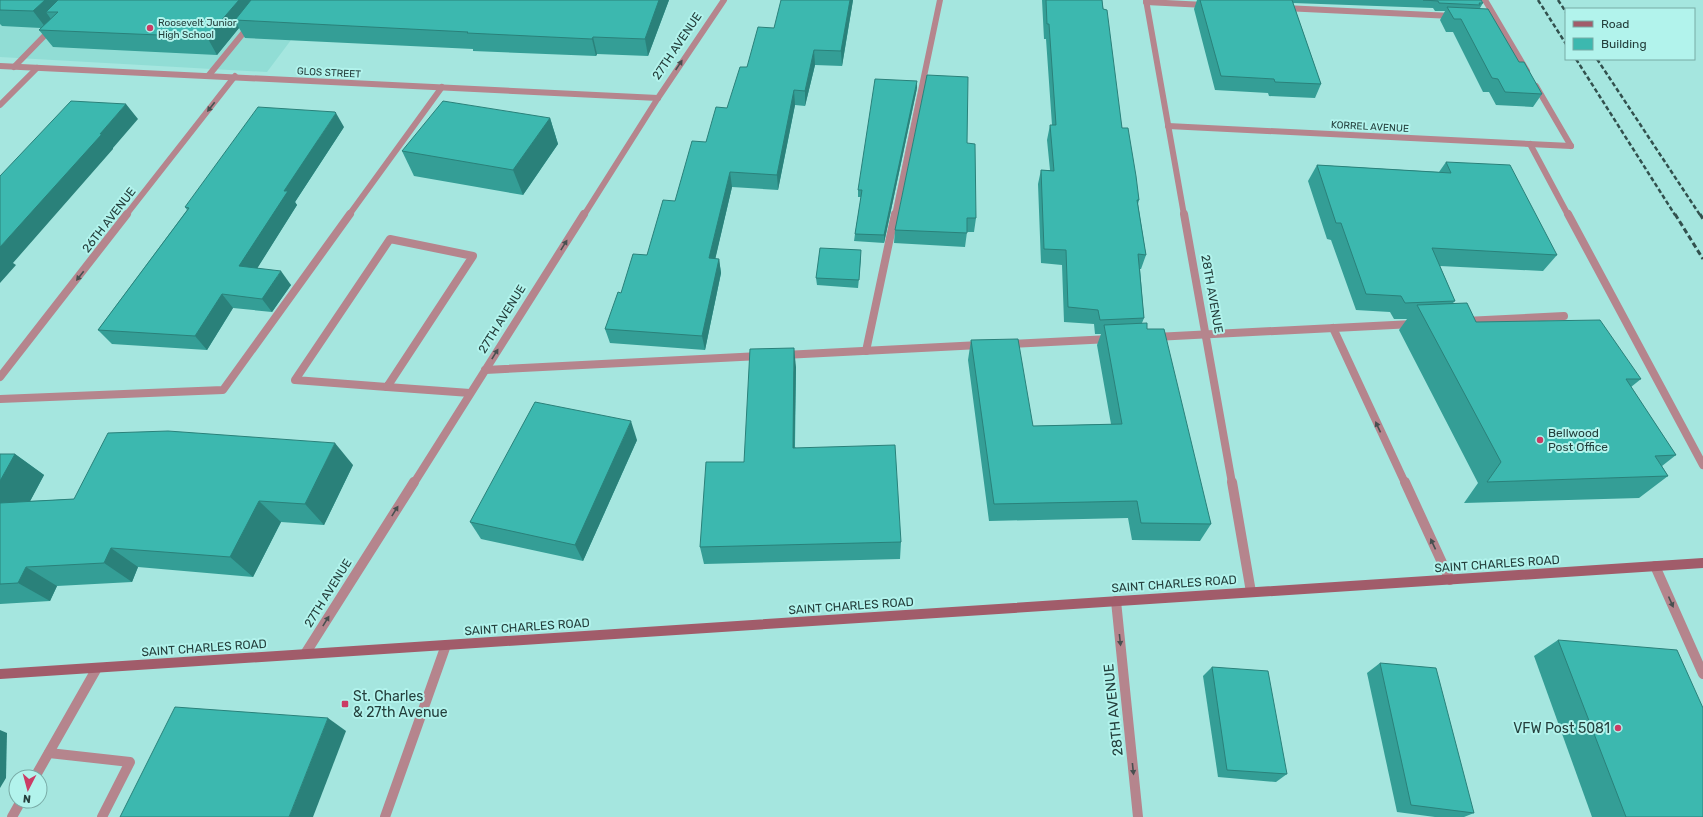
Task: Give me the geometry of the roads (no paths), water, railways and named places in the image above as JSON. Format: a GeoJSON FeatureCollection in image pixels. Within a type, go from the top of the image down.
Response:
{"type":"FeatureCollection","features":[{"type":"Feature","properties":{"kind":"main road","name":"SAINT CHARLES ROAD"},"geometry":{"type":"LineString","coordinates":[[0,674],[1703,563]]}},
{"type":"Feature","properties":{"kind":"street","name":"27TH AVENUE"},"geometry":{"type":"LineString","coordinates":[[305,654],[658,98],[724,0]]}},
{"type":"Feature","properties":{"kind":"street"},"geometry":{"type":"LineString","coordinates":[[866,351],[940,0]]}},
{"type":"Feature","properties":{"kind":"street"},"geometry":{"type":"LineString","coordinates":[[1485,0],[1495,18],[1487,18]]}},
{"type":"Feature","properties":{"kind":"street"},"geometry":{"type":"LineString","coordinates":[[1146,1],[1210,5]]}},
{"type":"Feature","properties":{"kind":"street","name":"28TH AVENUE"},"geometry":{"type":"LineString","coordinates":[[1146,1],[1251,592]]}},
{"type":"Feature","properties":{"kind":"street"},"geometry":{"type":"LineString","coordinates":[[1281,8],[1456,16]]}},
{"type":"Feature","properties":{"kind":"street","name":"KORREL AVENUE"},"geometry":{"type":"LineString","coordinates":[[1168,126],[1571,146],[1495,18]]}},
{"type":"Feature","properties":{"kind":"street"},"geometry":{"type":"LineString","coordinates":[[209,75],[251,23]]}},
{"type":"Feature","properties":{"kind":"street"},"geometry":{"type":"LineString","coordinates":[[14,67],[55,25]]}},
{"type":"Feature","properties":{"kind":"street","name":"GLOS STREET"},"geometry":{"type":"LineString","coordinates":[[0,66],[236,76],[658,98]]}},
{"type":"Feature","properties":{"kind":"street"},"geometry":{"type":"LineString","coordinates":[[0,105],[37,68]]}},
{"type":"Feature","properties":{"kind":"street","name":"26TH AVENUE"},"geometry":{"type":"LineString","coordinates":[[0,378],[236,76]]}},
{"type":"Feature","properties":{"kind":"street"},"geometry":{"type":"LineString","coordinates":[[0,399],[222,390],[442,87]]}},
{"type":"Feature","properties":{"kind":"street"},"geometry":{"type":"LineString","coordinates":[[1530,144],[1703,464]]}},
{"type":"Feature","properties":{"kind":"street"},"geometry":{"type":"LineString","coordinates":[[386,388],[473,256],[390,239],[295,380],[386,388],[470,393]]}},
{"type":"Feature","properties":{"kind":"street"},"geometry":{"type":"LineString","coordinates":[[1460,321],[1564,316]]}},
{"type":"Feature","properties":{"kind":"street"},"geometry":{"type":"LineString","coordinates":[[1143,337],[1420,323]]}},
{"type":"Feature","properties":{"kind":"street"},"geometry":{"type":"LineString","coordinates":[[1333,328],[1450,580]]}},
{"type":"Feature","properties":{"kind":"street"},"geometry":{"type":"LineString","coordinates":[[1001,344],[1119,338]]}},
{"type":"Feature","properties":{"kind":"street"},"geometry":{"type":"LineString","coordinates":[[485,370],[985,345]]}},
{"type":"Feature","properties":{"kind":"street"},"geometry":{"type":"LineString","coordinates":[[1654,566],[1703,674]]}},
{"type":"Feature","properties":{"kind":"street","name":"28TH AVENUE"},"geometry":{"type":"LineString","coordinates":[[1116,601],[1138,817]]}},
{"type":"Feature","properties":{"kind":"street"},"geometry":{"type":"LineString","coordinates":[[385,817],[446,645]]}},
{"type":"Feature","properties":{"kind":"street"},"geometry":{"type":"LineString","coordinates":[[39,769],[97,668]]}},
{"type":"Feature","properties":{"kind":"street"},"geometry":{"type":"LineString","coordinates":[[48,753],[130,762],[102,817]]}},
{"type":"Feature","properties":{"kind":"railway"},"geometry":{"type":"LineString","coordinates":[[1538,0],[1565,42]]}},
{"type":"Feature","properties":{"kind":"railway"},"geometry":{"type":"LineString","coordinates":[[1558,0],[1565,10]]}},
{"type":"Feature","properties":{"kind":"railway"},"geometry":{"type":"LineString","coordinates":[[1577,60],[1675,215]]}},
{"type":"Feature","properties":{"kind":"railway"},"geometry":{"type":"LineString","coordinates":[[1598,60],[1700,215]]}},
{"type":"Feature","properties":{"kind":"railway"},"geometry":{"type":"LineString","coordinates":[[1675,214],[1703,259]]}},
{"type":"Feature","properties":{"kind":"railway"},"geometry":{"type":"LineString","coordinates":[[1700,214],[1703,219]]}},
{"type":"Feature","properties":{"kind":"place","name":"Roosevelt Junior High School"},"geometry":{"type":"Point","coordinates":[150,28]}},
{"type":"Feature","properties":{"kind":"place","name":"Bellwood Post Office"},"geometry":{"type":"Point","coordinates":[1540,440]}},
{"type":"Feature","properties":{"kind":"place","name":"St. Charles & 27th Avenue"},"geometry":{"type":"Point","coordinates":[345,704]}},
{"type":"Feature","properties":{"kind":"place","name":"VFW Post 5081"},"geometry":{"type":"Point","coordinates":[1618,728]}}]}
